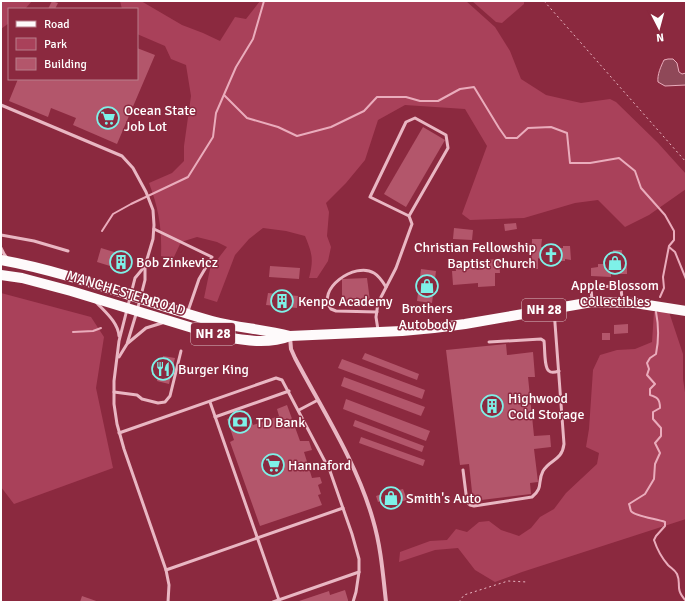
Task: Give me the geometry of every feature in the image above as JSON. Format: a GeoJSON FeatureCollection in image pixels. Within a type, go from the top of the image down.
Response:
{"type":"FeatureCollection","features":[{"type":"Feature","properties":{"kind":"main road","name":"MANCHESTER ROAD"},"geometry":{"type":"LineString","coordinates":[[1,260],[63,275],[223,324],[264,330],[290,336],[402,331],[465,324],[554,308]]}},
{"type":"Feature","properties":{"kind":"main road","name":"MANCHESTER ROAD"},"geometry":{"type":"LineString","coordinates":[[1,275],[90,296],[219,336],[241,340],[272,341],[290,336]]}},
{"type":"Feature","properties":{"kind":"main road","name":"NH 28"},"geometry":{"type":"LineString","coordinates":[[554,308],[592,302],[622,302],[686,311]]}},
{"type":"Feature","properties":{"kind":"street"},"geometry":{"type":"LineString","coordinates":[[290,336],[291,349],[295,358],[351,462],[369,507],[377,536],[386,602]]}},
{"type":"Feature","properties":{"kind":"lane"},"geometry":{"type":"LineString","coordinates":[[1,105],[122,156],[133,168],[146,192],[154,218],[153,239],[145,266],[146,280],[136,297],[119,341]]}},
{"type":"Feature","properties":{"kind":"lane"},"geometry":{"type":"LineString","coordinates":[[378,332],[378,303],[396,268],[412,224],[409,216],[370,197],[406,122],[415,118],[446,135],[448,148],[409,216]]}},
{"type":"Feature","properties":{"kind":"lane"},"geometry":{"type":"LineString","coordinates":[[154,229],[212,257],[199,279],[188,313]]}},
{"type":"Feature","properties":{"kind":"lane"},"geometry":{"type":"LineString","coordinates":[[1,236],[34,241],[68,251]]}},
{"type":"Feature","properties":{"kind":"lane"},"geometry":{"type":"LineString","coordinates":[[1,248],[6,257],[16,263]]}},
{"type":"Feature","properties":{"kind":"lane"},"geometry":{"type":"LineString","coordinates":[[127,344],[132,310],[136,297],[135,278],[145,266]]}},
{"type":"Feature","properties":{"kind":"lane"},"geometry":{"type":"LineString","coordinates":[[377,312],[336,311],[331,309],[328,306],[330,289],[343,276],[358,270],[366,270],[378,275],[386,287]]}},
{"type":"Feature","properties":{"kind":"lane"},"geometry":{"type":"LineString","coordinates":[[592,302],[591,287],[621,286],[622,302]]}},
{"type":"Feature","properties":{"kind":"lane"},"geometry":{"type":"LineString","coordinates":[[90,296],[112,320],[118,330],[119,341],[114,392],[114,409],[119,433],[166,570],[169,585],[168,602]]}},
{"type":"Feature","properties":{"kind":"lane"},"geometry":{"type":"LineString","coordinates":[[302,301],[328,302]]}},
{"type":"Feature","properties":{"kind":"lane"},"geometry":{"type":"LineString","coordinates":[[463,470],[467,502],[470,505],[474,506],[532,497],[537,493],[540,487],[542,472],[563,452],[564,444],[554,308]]}},
{"type":"Feature","properties":{"kind":"lane"},"geometry":{"type":"LineString","coordinates":[[118,358],[127,344],[140,332],[152,325],[174,322]]}},
{"type":"Feature","properties":{"kind":"lane"},"geometry":{"type":"LineString","coordinates":[[489,342],[544,341],[547,370],[551,372],[559,371]]}},
{"type":"Feature","properties":{"kind":"lane"},"geometry":{"type":"LineString","coordinates":[[114,392],[137,395],[142,399],[158,403],[167,401],[170,396],[181,351]]}},
{"type":"Feature","properties":{"kind":"lane"},"geometry":{"type":"LineString","coordinates":[[119,433],[276,378],[282,380],[330,471],[359,558],[359,572],[353,602]]}},
{"type":"Feature","properties":{"kind":"lane"},"geometry":{"type":"LineString","coordinates":[[215,417],[289,391]]}},
{"type":"Feature","properties":{"kind":"lane"},"geometry":{"type":"LineString","coordinates":[[299,410],[318,400]]}},
{"type":"Feature","properties":{"kind":"lane"},"geometry":{"type":"LineString","coordinates":[[210,402],[279,600]]}},
{"type":"Feature","properties":{"kind":"lane"},"geometry":{"type":"LineString","coordinates":[[166,570],[343,508]]}},
{"type":"Feature","properties":{"kind":"lane"},"geometry":{"type":"LineString","coordinates":[[273,602],[359,572]]}},
{"type":"Feature","properties":{"kind":"path"},"geometry":{"type":"LineString","coordinates":[[544,1],[686,162]]}},
{"type":"Feature","properties":{"kind":"path"},"geometry":{"type":"LineString","coordinates":[[459,602],[464,595],[508,581],[527,582]]}},
{"type":"Feature","properties":{"kind":"green space"},"geometry":{"type":"Polygon","coordinates":[[[1,1],[32,1],[26,8],[8,8],[8,24],[1,29],[1,1]]]}},
{"type":"Feature","properties":{"kind":"green space"},"geometry":{"type":"Polygon","coordinates":[[[120,1],[141,1],[182,25],[220,41],[235,17],[246,19],[260,1],[466,1],[495,27],[510,51],[521,79],[546,95],[581,103],[610,99],[616,102],[658,143],[686,174],[686,189],[649,215],[625,227],[598,200],[575,203],[524,218],[470,220],[462,214],[487,146],[465,109],[405,105],[378,120],[365,160],[346,183],[326,203],[329,212],[327,236],[331,247],[328,261],[317,278],[309,278],[312,256],[305,236],[286,231],[263,228],[249,239],[235,255],[217,302],[204,298],[210,269],[227,247],[217,242],[197,237],[181,242],[173,259],[161,256],[159,219],[149,183],[172,173],[184,161],[184,146],[191,96],[186,65],[171,59],[165,46],[138,34],[138,8],[122,8],[120,1]]]}},
{"type":"Feature","properties":{"kind":"green space"},"geometry":{"type":"Polygon","coordinates":[[[472,1],[524,1],[524,4],[502,23],[496,22],[472,1]]]}},
{"type":"Feature","properties":{"kind":"green space"},"geometry":{"type":"Polygon","coordinates":[[[1,293],[91,317],[104,337],[96,388],[113,468],[14,504],[1,487],[1,293]]]}},
{"type":"Feature","properties":{"kind":"green space"},"geometry":{"type":"Polygon","coordinates":[[[654,312],[669,312],[683,354],[683,379],[686,399],[686,519],[495,582],[475,570],[458,548],[435,550],[399,562],[400,552],[430,541],[447,540],[456,529],[467,532],[479,522],[489,521],[501,530],[519,536],[531,528],[540,517],[554,509],[566,493],[597,464],[599,453],[586,447],[589,429],[593,370],[600,355],[617,350],[635,349],[652,342],[654,312]]]}},
{"type":"Feature","properties":{"kind":"shaded area"},"geometry":{"type":"Polygon","coordinates":[[[673,59],[677,63],[679,72],[682,74],[686,73],[686,85],[665,86],[658,82],[664,60],[673,59]]]}},
{"type":"Feature","properties":{"kind":"building"},"geometry":{"type":"Polygon","coordinates":[[[52,1],[58,3],[56,8],[48,8],[52,1]]]}},
{"type":"Feature","properties":{"kind":"building"},"geometry":{"type":"Polygon","coordinates":[[[138,48],[155,55],[117,144],[73,125],[76,118],[51,108],[48,117],[9,101],[18,80],[138,80],[138,48]]]}},
{"type":"Feature","properties":{"kind":"building"},"geometry":{"type":"Polygon","coordinates":[[[423,127],[445,140],[406,207],[384,194],[423,127]]]}},
{"type":"Feature","properties":{"kind":"building"},"geometry":{"type":"Polygon","coordinates":[[[516,223],[517,229],[505,231],[504,224],[516,223]]]}},
{"type":"Feature","properties":{"kind":"building"},"geometry":{"type":"Polygon","coordinates":[[[454,228],[473,230],[472,240],[453,239],[454,228]]]}},
{"type":"Feature","properties":{"kind":"building","name":"Christian Fellowship Baptist Church"},"geometry":{"type":"Polygon","coordinates":[[[532,239],[542,239],[541,247],[563,248],[563,246],[570,246],[571,260],[540,260],[538,258],[538,269],[531,269],[532,239]]]}},
{"type":"Feature","properties":{"kind":"building"},"geometry":{"type":"Polygon","coordinates":[[[101,248],[127,256],[123,270],[97,262],[101,248]]]}},
{"type":"Feature","properties":{"kind":"building","name":"Apple Blossom Collectibles"},"geometry":{"type":"Polygon","coordinates":[[[613,250],[622,250],[623,263],[627,263],[627,274],[611,274],[611,277],[591,276],[591,268],[598,267],[598,264],[603,264],[603,261],[610,261],[610,263],[613,263],[613,250]]]}},
{"type":"Feature","properties":{"kind":"building"},"geometry":{"type":"Polygon","coordinates":[[[499,259],[500,273],[495,273],[495,286],[478,287],[478,283],[453,285],[452,271],[456,271],[455,263],[476,261],[477,270],[484,269],[483,260],[499,259]]]}},
{"type":"Feature","properties":{"kind":"building"},"geometry":{"type":"Polygon","coordinates":[[[270,266],[300,268],[299,279],[269,277],[270,266]]]}},
{"type":"Feature","properties":{"kind":"building","name":"Brothers Autobody"},"geometry":{"type":"Polygon","coordinates":[[[421,269],[436,271],[432,303],[417,301],[421,269]]]}},
{"type":"Feature","properties":{"kind":"building"},"geometry":{"type":"Polygon","coordinates":[[[367,278],[370,301],[342,302],[342,279],[367,278]]]}},
{"type":"Feature","properties":{"kind":"building","name":"Kenpo Academy"},"geometry":{"type":"Polygon","coordinates":[[[268,293],[298,296],[297,308],[266,305],[268,293]]]}},
{"type":"Feature","properties":{"kind":"building"},"geometry":{"type":"Polygon","coordinates":[[[628,324],[628,333],[614,334],[614,325],[628,324]]]}},
{"type":"Feature","properties":{"kind":"building"},"geometry":{"type":"Polygon","coordinates":[[[602,333],[610,333],[610,340],[602,340],[602,333]]]}},
{"type":"Feature","properties":{"kind":"building","name":"Highwood Cold Storage"},"geometry":{"type":"Polygon","coordinates":[[[506,344],[507,355],[533,352],[535,377],[528,377],[534,436],[550,435],[551,447],[534,449],[538,482],[530,483],[531,494],[473,501],[469,464],[460,465],[446,350],[506,344]]]}},
{"type":"Feature","properties":{"kind":"building"},"geometry":{"type":"Polygon","coordinates":[[[365,353],[419,374],[417,380],[362,359],[365,353]]]}},
{"type":"Feature","properties":{"kind":"building","name":"Burger King"},"geometry":{"type":"Polygon","coordinates":[[[163,356],[175,358],[169,384],[157,381],[158,376],[152,375],[155,360],[162,362],[163,356]]]}},
{"type":"Feature","properties":{"kind":"building"},"geometry":{"type":"Polygon","coordinates":[[[342,359],[425,390],[422,399],[338,368],[342,359]]]}},
{"type":"Feature","properties":{"kind":"building"},"geometry":{"type":"Polygon","coordinates":[[[344,377],[425,407],[421,416],[341,386],[344,377]]]}},
{"type":"Feature","properties":{"kind":"building"},"geometry":{"type":"Polygon","coordinates":[[[346,399],[430,431],[426,441],[343,409],[346,399]]]}},
{"type":"Feature","properties":{"kind":"building","name":"Hannaford"},"geometry":{"type":"Polygon","coordinates":[[[287,405],[300,441],[309,441],[312,450],[304,452],[312,478],[320,477],[322,483],[318,485],[321,494],[318,495],[322,505],[260,526],[230,442],[234,440],[227,419],[248,412],[253,425],[279,416],[277,409],[287,405]]]}},
{"type":"Feature","properties":{"kind":"building"},"geometry":{"type":"Polygon","coordinates":[[[355,420],[424,446],[422,452],[353,426],[355,420]]]}},
{"type":"Feature","properties":{"kind":"building"},"geometry":{"type":"Polygon","coordinates":[[[361,437],[425,460],[423,466],[359,443],[361,437]]]}},
{"type":"Feature","properties":{"kind":"building","name":"Smith's Auto"},"geometry":{"type":"Polygon","coordinates":[[[403,489],[407,500],[389,505],[388,502],[382,504],[381,501],[378,502],[376,496],[385,493],[386,496],[391,495],[391,492],[403,489]]]}},
{"type":"Feature","properties":{"kind":"building"},"geometry":{"type":"Polygon","coordinates":[[[345,590],[348,602],[296,602],[329,591],[330,595],[345,590]]]}},
{"type":"Feature","properties":{"kind":"building"},"geometry":{"type":"Polygon","coordinates":[[[82,596],[99,602],[80,602],[82,596]]]}},
{"type":"Feature","properties":{"kind":"waterway"},"geometry":{"type":"LineString","coordinates":[[102,231],[113,214],[188,177],[213,137],[216,113],[236,67],[253,39],[264,1]]}},
{"type":"Feature","properties":{"kind":"waterway"},"geometry":{"type":"LineString","coordinates":[[224,95],[247,118],[278,127],[297,136],[331,127],[364,111],[377,97],[406,97],[420,101],[438,101],[460,89],[474,87],[506,138],[517,138],[528,128],[551,127],[567,133],[570,163],[590,163],[619,158],[635,171],[641,188],[665,215],[674,231],[674,240],[669,246],[663,277],[664,288],[660,297]]}},
{"type":"Feature","properties":{"kind":"waterway"},"geometry":{"type":"LineString","coordinates":[[669,247],[675,252],[686,279]]}},
{"type":"Feature","properties":{"kind":"waterway"},"geometry":{"type":"LineString","coordinates":[[656,312],[658,323],[657,349],[656,354],[650,358],[647,363],[649,369],[647,375],[655,384],[650,389],[650,395],[658,399],[660,405],[660,408],[653,412],[653,419],[661,428],[661,436],[655,443],[660,453],[655,464],[654,479],[645,494],[629,504],[633,513],[665,522],[665,526],[654,540],[663,559],[677,574],[679,590],[682,597],[686,601]]}},
{"type":"Feature","properties":{"kind":"waterway"},"geometry":{"type":"LineString","coordinates":[[73,332],[93,331],[101,328]]}},
{"type":"Feature","properties":{"kind":"place","name":"Ocean State Job Lot"},"geometry":{"type":"Point","coordinates":[108,118]}},
{"type":"Feature","properties":{"kind":"place","name":"Christian Fellowship Baptist Church"},"geometry":{"type":"Point","coordinates":[551,255]}},
{"type":"Feature","properties":{"kind":"place","name":"Bob Zinkevicz"},"geometry":{"type":"Point","coordinates":[121,262]}},
{"type":"Feature","properties":{"kind":"place","name":"Apple Blossom Collectibles"},"geometry":{"type":"Point","coordinates":[615,263]}},
{"type":"Feature","properties":{"kind":"place","name":"Brothers Autobody"},"geometry":{"type":"Point","coordinates":[427,286]}},
{"type":"Feature","properties":{"kind":"place","name":"Kenpo Academy"},"geometry":{"type":"Point","coordinates":[282,301]}},
{"type":"Feature","properties":{"kind":"place","name":"Burger King"},"geometry":{"type":"Point","coordinates":[163,369]}},
{"type":"Feature","properties":{"kind":"place","name":"Highwood Cold Storage"},"geometry":{"type":"Point","coordinates":[492,406]}},
{"type":"Feature","properties":{"kind":"place","name":"TD Bank"},"geometry":{"type":"Point","coordinates":[240,422]}},
{"type":"Feature","properties":{"kind":"place","name":"Hannaford"},"geometry":{"type":"Point","coordinates":[273,465]}},
{"type":"Feature","properties":{"kind":"place","name":"Smith's Auto"},"geometry":{"type":"Point","coordinates":[391,498]}}]}
